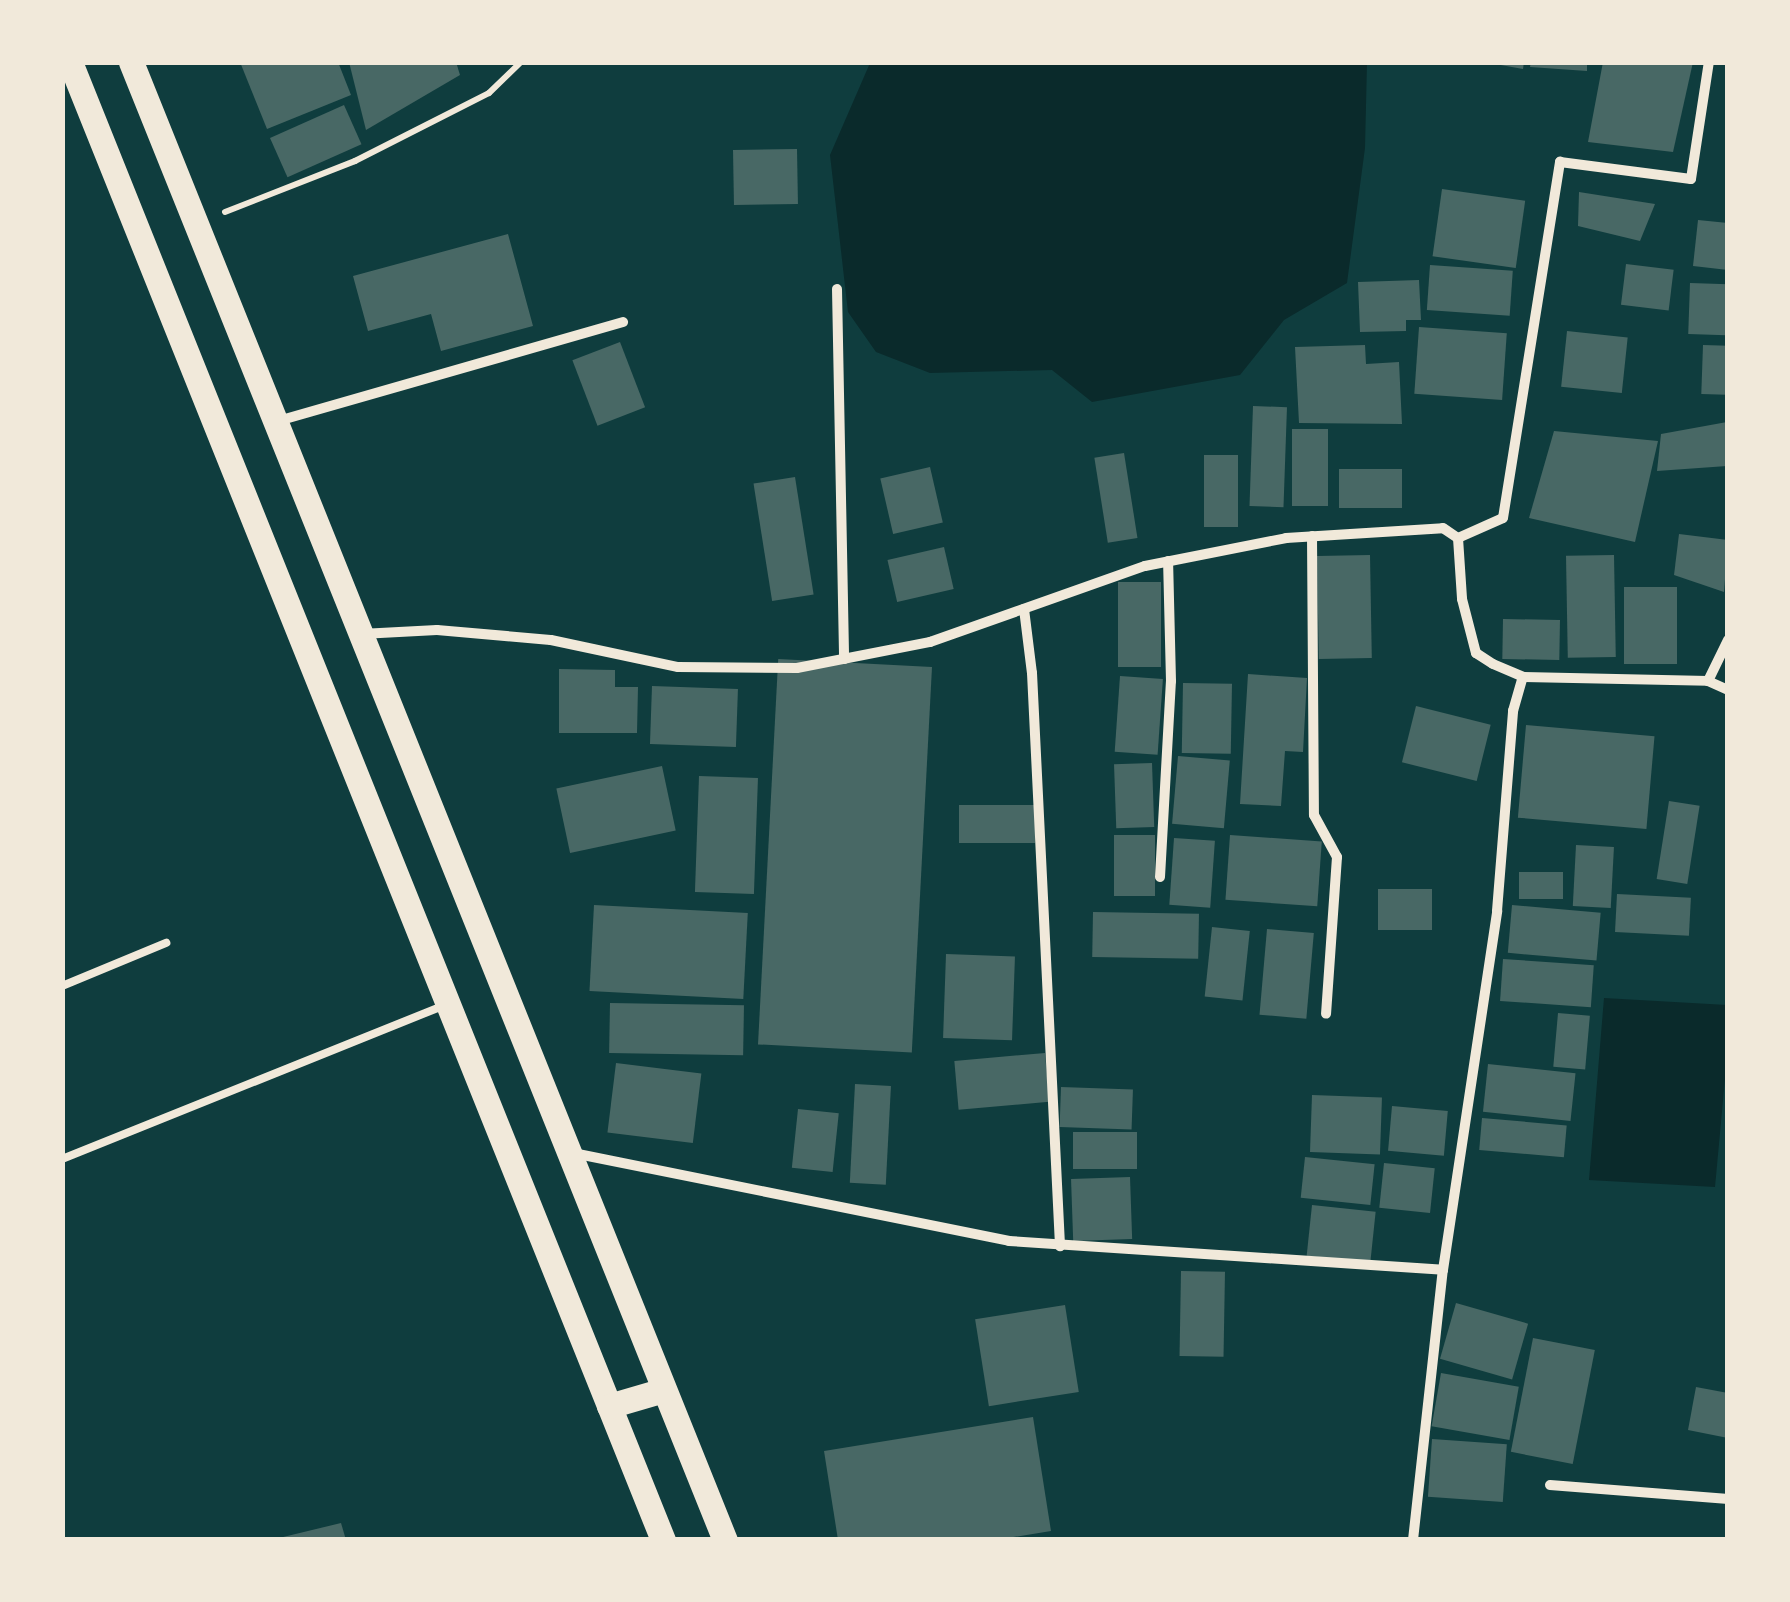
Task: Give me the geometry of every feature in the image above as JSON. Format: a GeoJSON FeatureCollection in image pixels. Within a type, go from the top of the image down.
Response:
{"type":"FeatureCollection","features":[{"type":"Feature","properties":{"kind":"main road"},"geometry":{"type":"LineString","coordinates":[[70,62],[663,1540]]}},
{"type":"Feature","properties":{"kind":"main road"},"geometry":{"type":"LineString","coordinates":[[131,62],[725,1540]]}},
{"type":"Feature","properties":{"kind":"main road"},"geometry":{"type":"LineString","coordinates":[[609,1406],[664,1390]]}},
{"type":"Feature","properties":{"kind":"street"},"geometry":{"type":"LineString","coordinates":[[1458,538],[1503,518],[1560,162],[1691,178],[1709,62]]}},
{"type":"Feature","properties":{"kind":"street"},"geometry":{"type":"LineString","coordinates":[[837,289],[844,659]]}},
{"type":"Feature","properties":{"kind":"street"},"geometry":{"type":"LineString","coordinates":[[277,422],[623,322]]}},
{"type":"Feature","properties":{"kind":"street"},"geometry":{"type":"LineString","coordinates":[[360,634],[437,630],[551,640],[678,667],[797,668],[930,642],[1168,561],[1312,536],[1442,528],[1458,538]]}},
{"type":"Feature","properties":{"kind":"street"},"geometry":{"type":"LineString","coordinates":[[1312,536],[1314,816],[1337,858],[1326,1014]]}},
{"type":"Feature","properties":{"kind":"street"},"geometry":{"type":"LineString","coordinates":[[1458,538],[1462,599],[1476,653],[1523,676],[1708,681],[1728,690]]}},
{"type":"Feature","properties":{"kind":"street"},"geometry":{"type":"LineString","coordinates":[[1160,877],[1171,681],[1168,561]]}},
{"type":"Feature","properties":{"kind":"street"},"geometry":{"type":"LineString","coordinates":[[1024,609],[1034,693],[1060,1246]]}},
{"type":"Feature","properties":{"kind":"street"},"geometry":{"type":"LineString","coordinates":[[1708,681],[1728,640]]}},
{"type":"Feature","properties":{"kind":"street"},"geometry":{"type":"LineString","coordinates":[[1413,1540],[1422,1425],[1442,1270],[1497,911],[1512,712],[1523,676]]}},
{"type":"Feature","properties":{"kind":"street"},"geometry":{"type":"LineString","coordinates":[[567,1152],[1008,1241],[1442,1270]]}},
{"type":"Feature","properties":{"kind":"street"},"geometry":{"type":"LineString","coordinates":[[1550,1485],[1728,1498]]}},
{"type":"Feature","properties":{"kind":"lane"},"geometry":{"type":"LineString","coordinates":[[62,986],[166,943]]}},
{"type":"Feature","properties":{"kind":"lane"},"geometry":{"type":"LineString","coordinates":[[62,1159],[446,1005]]}},
{"type":"Feature","properties":{"kind":"path"},"geometry":{"type":"LineString","coordinates":[[197,223],[354,161],[489,93],[520,62]]}},
{"type":"Feature","properties":{"kind":"water"},"geometry":{"type":"Polygon","coordinates":[[[870,63],[1367,63],[1365,148],[1347,283],[1284,320],[1240,375],[1092,402],[1052,370],[930,373],[876,352],[848,312],[830,155],[870,63]]]}},
{"type":"Feature","properties":{"kind":"water"},"geometry":{"type":"Polygon","coordinates":[[[1604,998],[1727,1005],[1727,1057],[1715,1187],[1589,1180],[1604,998]]]}},
{"type":"Feature","properties":{"kind":"building"},"geometry":{"type":"Polygon","coordinates":[[[240,62],[338,62],[351,95],[267,129],[240,62]]]}},
{"type":"Feature","properties":{"kind":"building"},"geometry":{"type":"Polygon","coordinates":[[[349,62],[456,62],[460,75],[366,130],[349,62]]]}},
{"type":"Feature","properties":{"kind":"building"},"geometry":{"type":"Polygon","coordinates":[[[1484,62],[1524,62],[1523,69],[1484,62]]]}},
{"type":"Feature","properties":{"kind":"building"},"geometry":{"type":"Polygon","coordinates":[[[1531,62],[1587,62],[1587,71],[1530,67],[1531,62]]]}},
{"type":"Feature","properties":{"kind":"building"},"geometry":{"type":"Polygon","coordinates":[[[1603,62],[1693,62],[1673,152],[1588,142],[1603,62]]]}},
{"type":"Feature","properties":{"kind":"building"},"geometry":{"type":"Polygon","coordinates":[[[344,105],[361,144],[287,177],[270,138],[344,105]]]}},
{"type":"Feature","properties":{"kind":"building"},"geometry":{"type":"Polygon","coordinates":[[[797,149],[798,204],[734,205],[733,150],[797,149]]]}},
{"type":"Feature","properties":{"kind":"building"},"geometry":{"type":"Polygon","coordinates":[[[1442,189],[1525,201],[1516,268],[1433,256],[1442,189]]]}},
{"type":"Feature","properties":{"kind":"building"},"geometry":{"type":"Polygon","coordinates":[[[1579,192],[1655,204],[1640,241],[1578,226],[1579,192]]]}},
{"type":"Feature","properties":{"kind":"building"},"geometry":{"type":"Polygon","coordinates":[[[1698,220],[1728,223],[1728,270],[1693,266],[1698,220]]]}},
{"type":"Feature","properties":{"kind":"building"},"geometry":{"type":"Polygon","coordinates":[[[508,234],[533,326],[441,351],[431,314],[368,331],[353,276],[508,234]]]}},
{"type":"Feature","properties":{"kind":"building"},"geometry":{"type":"Polygon","coordinates":[[[1626,264],[1674,270],[1669,311],[1621,305],[1626,264]]]}},
{"type":"Feature","properties":{"kind":"building"},"geometry":{"type":"Polygon","coordinates":[[[1430,265],[1513,271],[1510,316],[1427,310],[1430,265]]]}},
{"type":"Feature","properties":{"kind":"building"},"geometry":{"type":"Polygon","coordinates":[[[1419,280],[1421,320],[1406,320],[1406,331],[1360,332],[1358,282],[1419,280]]]}},
{"type":"Feature","properties":{"kind":"building"},"geometry":{"type":"Polygon","coordinates":[[[1690,283],[1728,284],[1726,335],[1688,334],[1690,283]]]}},
{"type":"Feature","properties":{"kind":"building"},"geometry":{"type":"Polygon","coordinates":[[[1419,327],[1507,333],[1502,400],[1414,394],[1419,327]]]}},
{"type":"Feature","properties":{"kind":"building"},"geometry":{"type":"Polygon","coordinates":[[[1567,331],[1628,337],[1622,393],[1561,387],[1567,331]]]}},
{"type":"Feature","properties":{"kind":"building"},"geometry":{"type":"Polygon","coordinates":[[[620,342],[645,407],[597,426],[572,360],[620,342]]]}},
{"type":"Feature","properties":{"kind":"building"},"geometry":{"type":"Polygon","coordinates":[[[1365,345],[1366,364],[1399,362],[1402,424],[1299,423],[1295,347],[1365,345]]]}},
{"type":"Feature","properties":{"kind":"building"},"geometry":{"type":"Polygon","coordinates":[[[1703,345],[1728,346],[1726,395],[1701,394],[1703,345]]]}},
{"type":"Feature","properties":{"kind":"building"},"geometry":{"type":"Polygon","coordinates":[[[1253,406],[1287,407],[1283,507],[1250,506],[1253,406]]]}},
{"type":"Feature","properties":{"kind":"building"},"geometry":{"type":"Polygon","coordinates":[[[1727,422],[1727,466],[1657,471],[1661,434],[1727,422]]]}},
{"type":"Feature","properties":{"kind":"building"},"geometry":{"type":"Polygon","coordinates":[[[1292,429],[1328,429],[1328,506],[1292,506],[1292,429]]]}},
{"type":"Feature","properties":{"kind":"building"},"geometry":{"type":"Polygon","coordinates":[[[1554,431],[1658,441],[1635,542],[1529,518],[1554,431]]]}},
{"type":"Feature","properties":{"kind":"building"},"geometry":{"type":"Polygon","coordinates":[[[1124,453],[1137,538],[1108,543],[1094,458],[1124,453]]]}},
{"type":"Feature","properties":{"kind":"building"},"geometry":{"type":"Polygon","coordinates":[[[1204,455],[1238,455],[1238,527],[1204,527],[1204,455]]]}},
{"type":"Feature","properties":{"kind":"building"},"geometry":{"type":"Polygon","coordinates":[[[930,467],[943,523],[893,534],[880,478],[930,467]]]}},
{"type":"Feature","properties":{"kind":"building"},"geometry":{"type":"Polygon","coordinates":[[[1339,469],[1402,469],[1402,508],[1339,508],[1339,469]]]}},
{"type":"Feature","properties":{"kind":"building"},"geometry":{"type":"Polygon","coordinates":[[[795,477],[814,595],[772,601],[754,484],[795,477]]]}},
{"type":"Feature","properties":{"kind":"building"},"geometry":{"type":"Polygon","coordinates":[[[1679,534],[1728,540],[1724,592],[1674,575],[1679,534]]]}},
{"type":"Feature","properties":{"kind":"building"},"geometry":{"type":"Polygon","coordinates":[[[944,547],[954,589],[897,602],[887,560],[944,547]]]}},
{"type":"Feature","properties":{"kind":"building"},"geometry":{"type":"Polygon","coordinates":[[[1370,555],[1372,658],[1319,659],[1317,556],[1370,555]]]}},
{"type":"Feature","properties":{"kind":"building"},"geometry":{"type":"Polygon","coordinates":[[[1614,555],[1616,657],[1568,658],[1566,556],[1614,555]]]}},
{"type":"Feature","properties":{"kind":"building"},"geometry":{"type":"Polygon","coordinates":[[[1118,582],[1161,582],[1161,667],[1118,667],[1118,582]]]}},
{"type":"Feature","properties":{"kind":"building"},"geometry":{"type":"Polygon","coordinates":[[[1624,587],[1677,587],[1677,664],[1624,664],[1624,587]]]}},
{"type":"Feature","properties":{"kind":"building"},"geometry":{"type":"Polygon","coordinates":[[[1503,619],[1560,620],[1559,660],[1502,659],[1503,619]]]}},
{"type":"Feature","properties":{"kind":"building"},"geometry":{"type":"Polygon","coordinates":[[[778,659],[932,667],[912,1052],[758,1044],[778,659]]]}},
{"type":"Feature","properties":{"kind":"building"},"geometry":{"type":"Polygon","coordinates":[[[559,669],[615,670],[615,687],[638,687],[637,733],[559,733],[559,669]]]}},
{"type":"Feature","properties":{"kind":"building"},"geometry":{"type":"Polygon","coordinates":[[[1248,674],[1307,678],[1303,752],[1285,751],[1281,806],[1240,804],[1248,674]]]}},
{"type":"Feature","properties":{"kind":"building"},"geometry":{"type":"Polygon","coordinates":[[[1120,676],[1163,679],[1158,755],[1115,752],[1120,676]]]}},
{"type":"Feature","properties":{"kind":"building"},"geometry":{"type":"Polygon","coordinates":[[[1183,683],[1232,684],[1231,754],[1182,753],[1183,683]]]}},
{"type":"Feature","properties":{"kind":"building"},"geometry":{"type":"Polygon","coordinates":[[[652,686],[738,689],[736,747],[650,744],[652,686]]]}},
{"type":"Feature","properties":{"kind":"building"},"geometry":{"type":"Polygon","coordinates":[[[1416,706],[1491,725],[1477,781],[1402,762],[1416,706]]]}},
{"type":"Feature","properties":{"kind":"building"},"geometry":{"type":"Polygon","coordinates":[[[1526,725],[1655,736],[1646,829],[1518,818],[1526,725]]]}},
{"type":"Feature","properties":{"kind":"building"},"geometry":{"type":"Polygon","coordinates":[[[1178,756],[1230,761],[1224,828],[1172,824],[1178,756]]]}},
{"type":"Feature","properties":{"kind":"building"},"geometry":{"type":"Polygon","coordinates":[[[1152,763],[1154,827],[1116,828],[1114,764],[1152,763]]]}},
{"type":"Feature","properties":{"kind":"building"},"geometry":{"type":"Polygon","coordinates":[[[662,766],[676,831],[570,853],[556,788],[662,766]]]}},
{"type":"Feature","properties":{"kind":"building"},"geometry":{"type":"Polygon","coordinates":[[[699,776],[758,778],[754,894],[695,892],[699,776]]]}},
{"type":"Feature","properties":{"kind":"building"},"geometry":{"type":"Polygon","coordinates":[[[1669,801],[1700,806],[1687,884],[1657,879],[1669,801]]]}},
{"type":"Feature","properties":{"kind":"building"},"geometry":{"type":"Polygon","coordinates":[[[959,805],[1035,805],[1035,843],[959,843],[959,805]]]}},
{"type":"Feature","properties":{"kind":"building"},"geometry":{"type":"Polygon","coordinates":[[[1114,835],[1155,835],[1155,896],[1114,896],[1114,835]]]}},
{"type":"Feature","properties":{"kind":"building"},"geometry":{"type":"Polygon","coordinates":[[[1230,835],[1322,841],[1317,906],[1225,900],[1230,835]]]}},
{"type":"Feature","properties":{"kind":"building"},"geometry":{"type":"Polygon","coordinates":[[[1174,838],[1215,841],[1210,908],[1169,905],[1174,838]]]}},
{"type":"Feature","properties":{"kind":"building"},"geometry":{"type":"Polygon","coordinates":[[[1576,845],[1614,847],[1611,908],[1573,906],[1576,845]]]}},
{"type":"Feature","properties":{"kind":"building"},"geometry":{"type":"Polygon","coordinates":[[[1519,872],[1563,872],[1563,899],[1519,899],[1519,872]]]}},
{"type":"Feature","properties":{"kind":"building"},"geometry":{"type":"Polygon","coordinates":[[[1378,889],[1432,889],[1432,930],[1378,930],[1378,889]]]}},
{"type":"Feature","properties":{"kind":"building"},"geometry":{"type":"Polygon","coordinates":[[[1617,894],[1691,898],[1689,936],[1615,932],[1617,894]]]}},
{"type":"Feature","properties":{"kind":"building"},"geometry":{"type":"Polygon","coordinates":[[[594,905],[748,913],[743,999],[589,991],[594,905]]]}},
{"type":"Feature","properties":{"kind":"building"},"geometry":{"type":"Polygon","coordinates":[[[1512,905],[1601,913],[1596,961],[1508,953],[1512,905]]]}},
{"type":"Feature","properties":{"kind":"building"},"geometry":{"type":"Polygon","coordinates":[[[1093,912],[1199,914],[1198,959],[1092,957],[1093,912]]]}},
{"type":"Feature","properties":{"kind":"building"},"geometry":{"type":"Polygon","coordinates":[[[1212,927],[1250,931],[1242,1001],[1205,997],[1212,927]]]}},
{"type":"Feature","properties":{"kind":"building"},"geometry":{"type":"Polygon","coordinates":[[[1267,929],[1314,933],[1306,1019],[1260,1015],[1267,929]]]}},
{"type":"Feature","properties":{"kind":"building"},"geometry":{"type":"Polygon","coordinates":[[[946,954],[1015,956],[1012,1040],[943,1038],[946,954]]]}},
{"type":"Feature","properties":{"kind":"building"},"geometry":{"type":"Polygon","coordinates":[[[1503,959],[1594,965],[1591,1007],[1500,1001],[1503,959]]]}},
{"type":"Feature","properties":{"kind":"building"},"geometry":{"type":"Polygon","coordinates":[[[610,1003],[744,1005],[743,1055],[609,1053],[610,1003]]]}},
{"type":"Feature","properties":{"kind":"building"},"geometry":{"type":"Polygon","coordinates":[[[1558,1013],[1590,1016],[1585,1070],[1553,1067],[1558,1013]]]}},
{"type":"Feature","properties":{"kind":"building"},"geometry":{"type":"Polygon","coordinates":[[[1045,1053],[1049,1102],[959,1110],[954,1061],[1045,1053]]]}},
{"type":"Feature","properties":{"kind":"building"},"geometry":{"type":"Polygon","coordinates":[[[616,1063],[701,1073],[693,1143],[607,1132],[616,1063]]]}},
{"type":"Feature","properties":{"kind":"building"},"geometry":{"type":"Polygon","coordinates":[[[1488,1064],[1576,1073],[1571,1121],[1483,1112],[1488,1064]]]}},
{"type":"Feature","properties":{"kind":"building"},"geometry":{"type":"Polygon","coordinates":[[[855,1084],[891,1086],[886,1185],[850,1183],[855,1084]]]}},
{"type":"Feature","properties":{"kind":"building"},"geometry":{"type":"Polygon","coordinates":[[[1061,1087],[1133,1090],[1132,1129],[1060,1127],[1061,1087]]]}},
{"type":"Feature","properties":{"kind":"building"},"geometry":{"type":"Polygon","coordinates":[[[1312,1095],[1382,1097],[1380,1154],[1310,1152],[1312,1095]]]}},
{"type":"Feature","properties":{"kind":"building"},"geometry":{"type":"Polygon","coordinates":[[[1392,1106],[1448,1111],[1444,1156],[1388,1151],[1392,1106]]]}},
{"type":"Feature","properties":{"kind":"building"},"geometry":{"type":"Polygon","coordinates":[[[798,1109],[839,1113],[833,1172],[792,1168],[798,1109]]]}},
{"type":"Feature","properties":{"kind":"building"},"geometry":{"type":"Polygon","coordinates":[[[1482,1118],[1567,1125],[1564,1157],[1479,1150],[1482,1118]]]}},
{"type":"Feature","properties":{"kind":"building"},"geometry":{"type":"Polygon","coordinates":[[[1073,1132],[1137,1132],[1137,1169],[1073,1169],[1073,1132]]]}},
{"type":"Feature","properties":{"kind":"building"},"geometry":{"type":"Polygon","coordinates":[[[1305,1157],[1375,1164],[1370,1205],[1301,1198],[1305,1157]]]}},
{"type":"Feature","properties":{"kind":"building"},"geometry":{"type":"Polygon","coordinates":[[[1384,1163],[1435,1168],[1430,1213],[1379,1208],[1384,1163]]]}},
{"type":"Feature","properties":{"kind":"building"},"geometry":{"type":"Polygon","coordinates":[[[1130,1177],[1132,1239],[1073,1241],[1071,1179],[1130,1177]]]}},
{"type":"Feature","properties":{"kind":"building"},"geometry":{"type":"Polygon","coordinates":[[[1312,1205],[1376,1212],[1370,1262],[1307,1256],[1312,1205]]]}},
{"type":"Feature","properties":{"kind":"building"},"geometry":{"type":"Polygon","coordinates":[[[1181,1271],[1225,1272],[1224,1357],[1180,1356],[1181,1271]]]}},
{"type":"Feature","properties":{"kind":"building"},"geometry":{"type":"Polygon","coordinates":[[[1456,1303],[1528,1324],[1512,1379],[1440,1359],[1456,1303]]]}},
{"type":"Feature","properties":{"kind":"building"},"geometry":{"type":"Polygon","coordinates":[[[1065,1305],[1079,1392],[989,1406],[975,1319],[1065,1305]]]}},
{"type":"Feature","properties":{"kind":"building"},"geometry":{"type":"Polygon","coordinates":[[[1533,1338],[1595,1350],[1573,1464],[1511,1452],[1533,1338]]]}},
{"type":"Feature","properties":{"kind":"building"},"geometry":{"type":"Polygon","coordinates":[[[1441,1373],[1519,1387],[1509,1440],[1432,1426],[1441,1373]]]}},
{"type":"Feature","properties":{"kind":"building"},"geometry":{"type":"Polygon","coordinates":[[[1696,1387],[1728,1393],[1728,1438],[1688,1430],[1696,1387]]]}},
{"type":"Feature","properties":{"kind":"building"},"geometry":{"type":"Polygon","coordinates":[[[1033,1417],[1051,1531],[995,1540],[838,1540],[824,1451],[1033,1417]]]}},
{"type":"Feature","properties":{"kind":"building"},"geometry":{"type":"Polygon","coordinates":[[[1432,1439],[1507,1444],[1503,1502],[1428,1497],[1432,1439]]]}},
{"type":"Feature","properties":{"kind":"building"},"geometry":{"type":"Polygon","coordinates":[[[341,1523],[346,1540],[279,1540],[279,1538],[341,1523]]]}}]}
